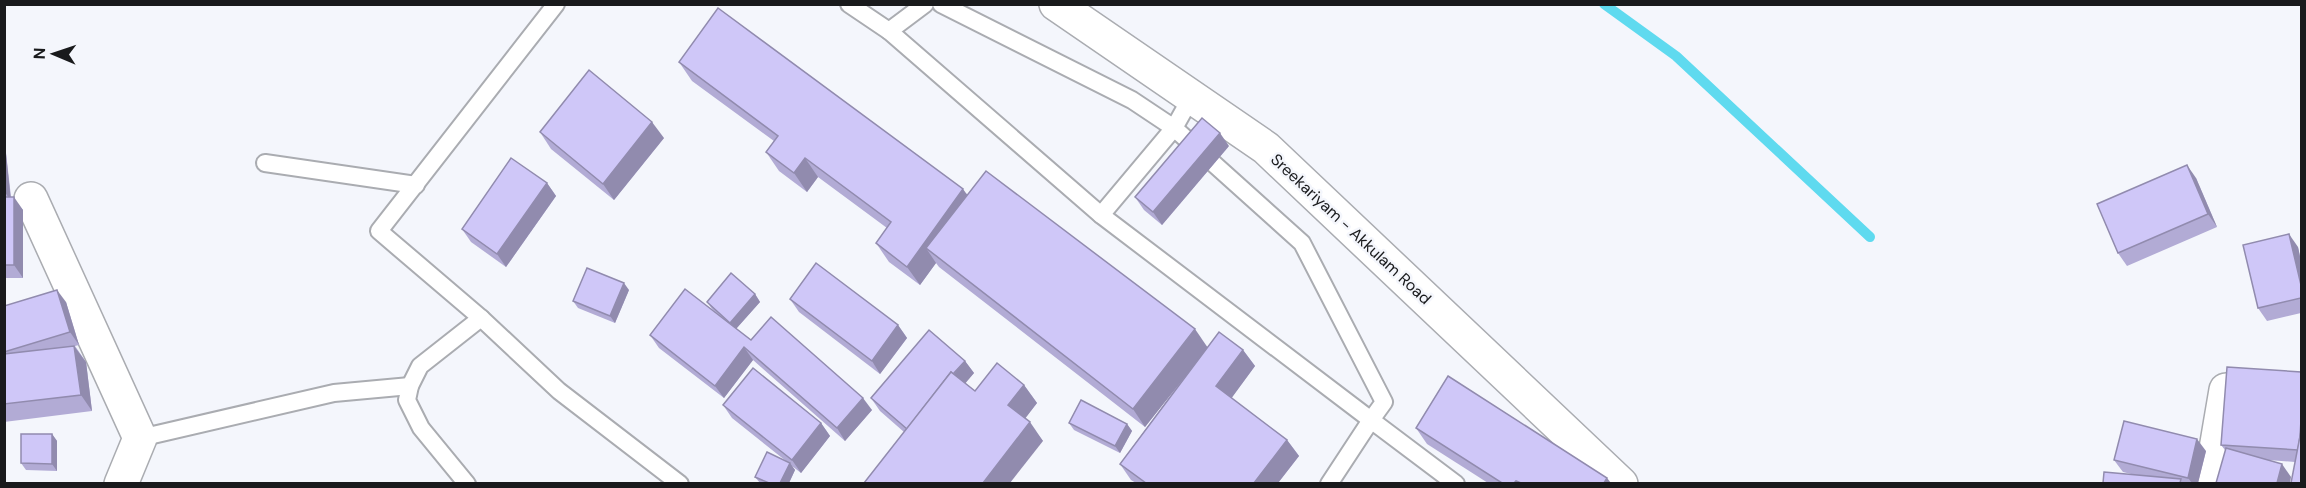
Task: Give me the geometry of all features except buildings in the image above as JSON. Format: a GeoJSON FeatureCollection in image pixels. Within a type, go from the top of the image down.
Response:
{"type":"FeatureCollection","features":[{"type":"Feature","properties":{"kind":"main road","name":"Sreekariyam - Akkulam Road"},"geometry":{"type":"LineString","coordinates":[[1056,4],[1266,148],[1621,483]]}},
{"type":"Feature","properties":{"kind":"main road"},"geometry":{"type":"LineString","coordinates":[[31,199],[140,438],[121,483]]}},
{"type":"Feature","properties":{"kind":"main road"},"geometry":{"type":"LineString","coordinates":[[2210,483],[2226,390]]}},
{"type":"Feature","properties":{"kind":"lane"},"geometry":{"type":"LineString","coordinates":[[556,4],[380,231],[481,318],[559,392],[680,483]]}},
{"type":"Feature","properties":{"kind":"lane"},"geometry":{"type":"LineString","coordinates":[[849,4],[889,31],[1101,215],[1456,483]]}},
{"type":"Feature","properties":{"kind":"lane"},"geometry":{"type":"LineString","coordinates":[[889,31],[925,4]]}},
{"type":"Feature","properties":{"kind":"lane"},"geometry":{"type":"LineString","coordinates":[[942,4],[1132,100],[1174,128],[1302,243],[1384,402],[1329,483]]}},
{"type":"Feature","properties":{"kind":"lane"},"geometry":{"type":"LineString","coordinates":[[1101,215],[1174,128],[1192,96]]}},
{"type":"Feature","properties":{"kind":"lane"},"geometry":{"type":"LineString","coordinates":[[265,163],[416,185]]}},
{"type":"Feature","properties":{"kind":"lane"},"geometry":{"type":"LineString","coordinates":[[466,483],[413,415],[407,400],[410,386],[420,366],[481,318]]}},
{"type":"Feature","properties":{"kind":"lane"},"geometry":{"type":"LineString","coordinates":[[140,438],[334,393],[410,386]]}},
{"type":"Feature","properties":{"kind":"waterway"},"geometry":{"type":"LineString","coordinates":[[1604,4],[1676,56],[1870,237]]}}]}
